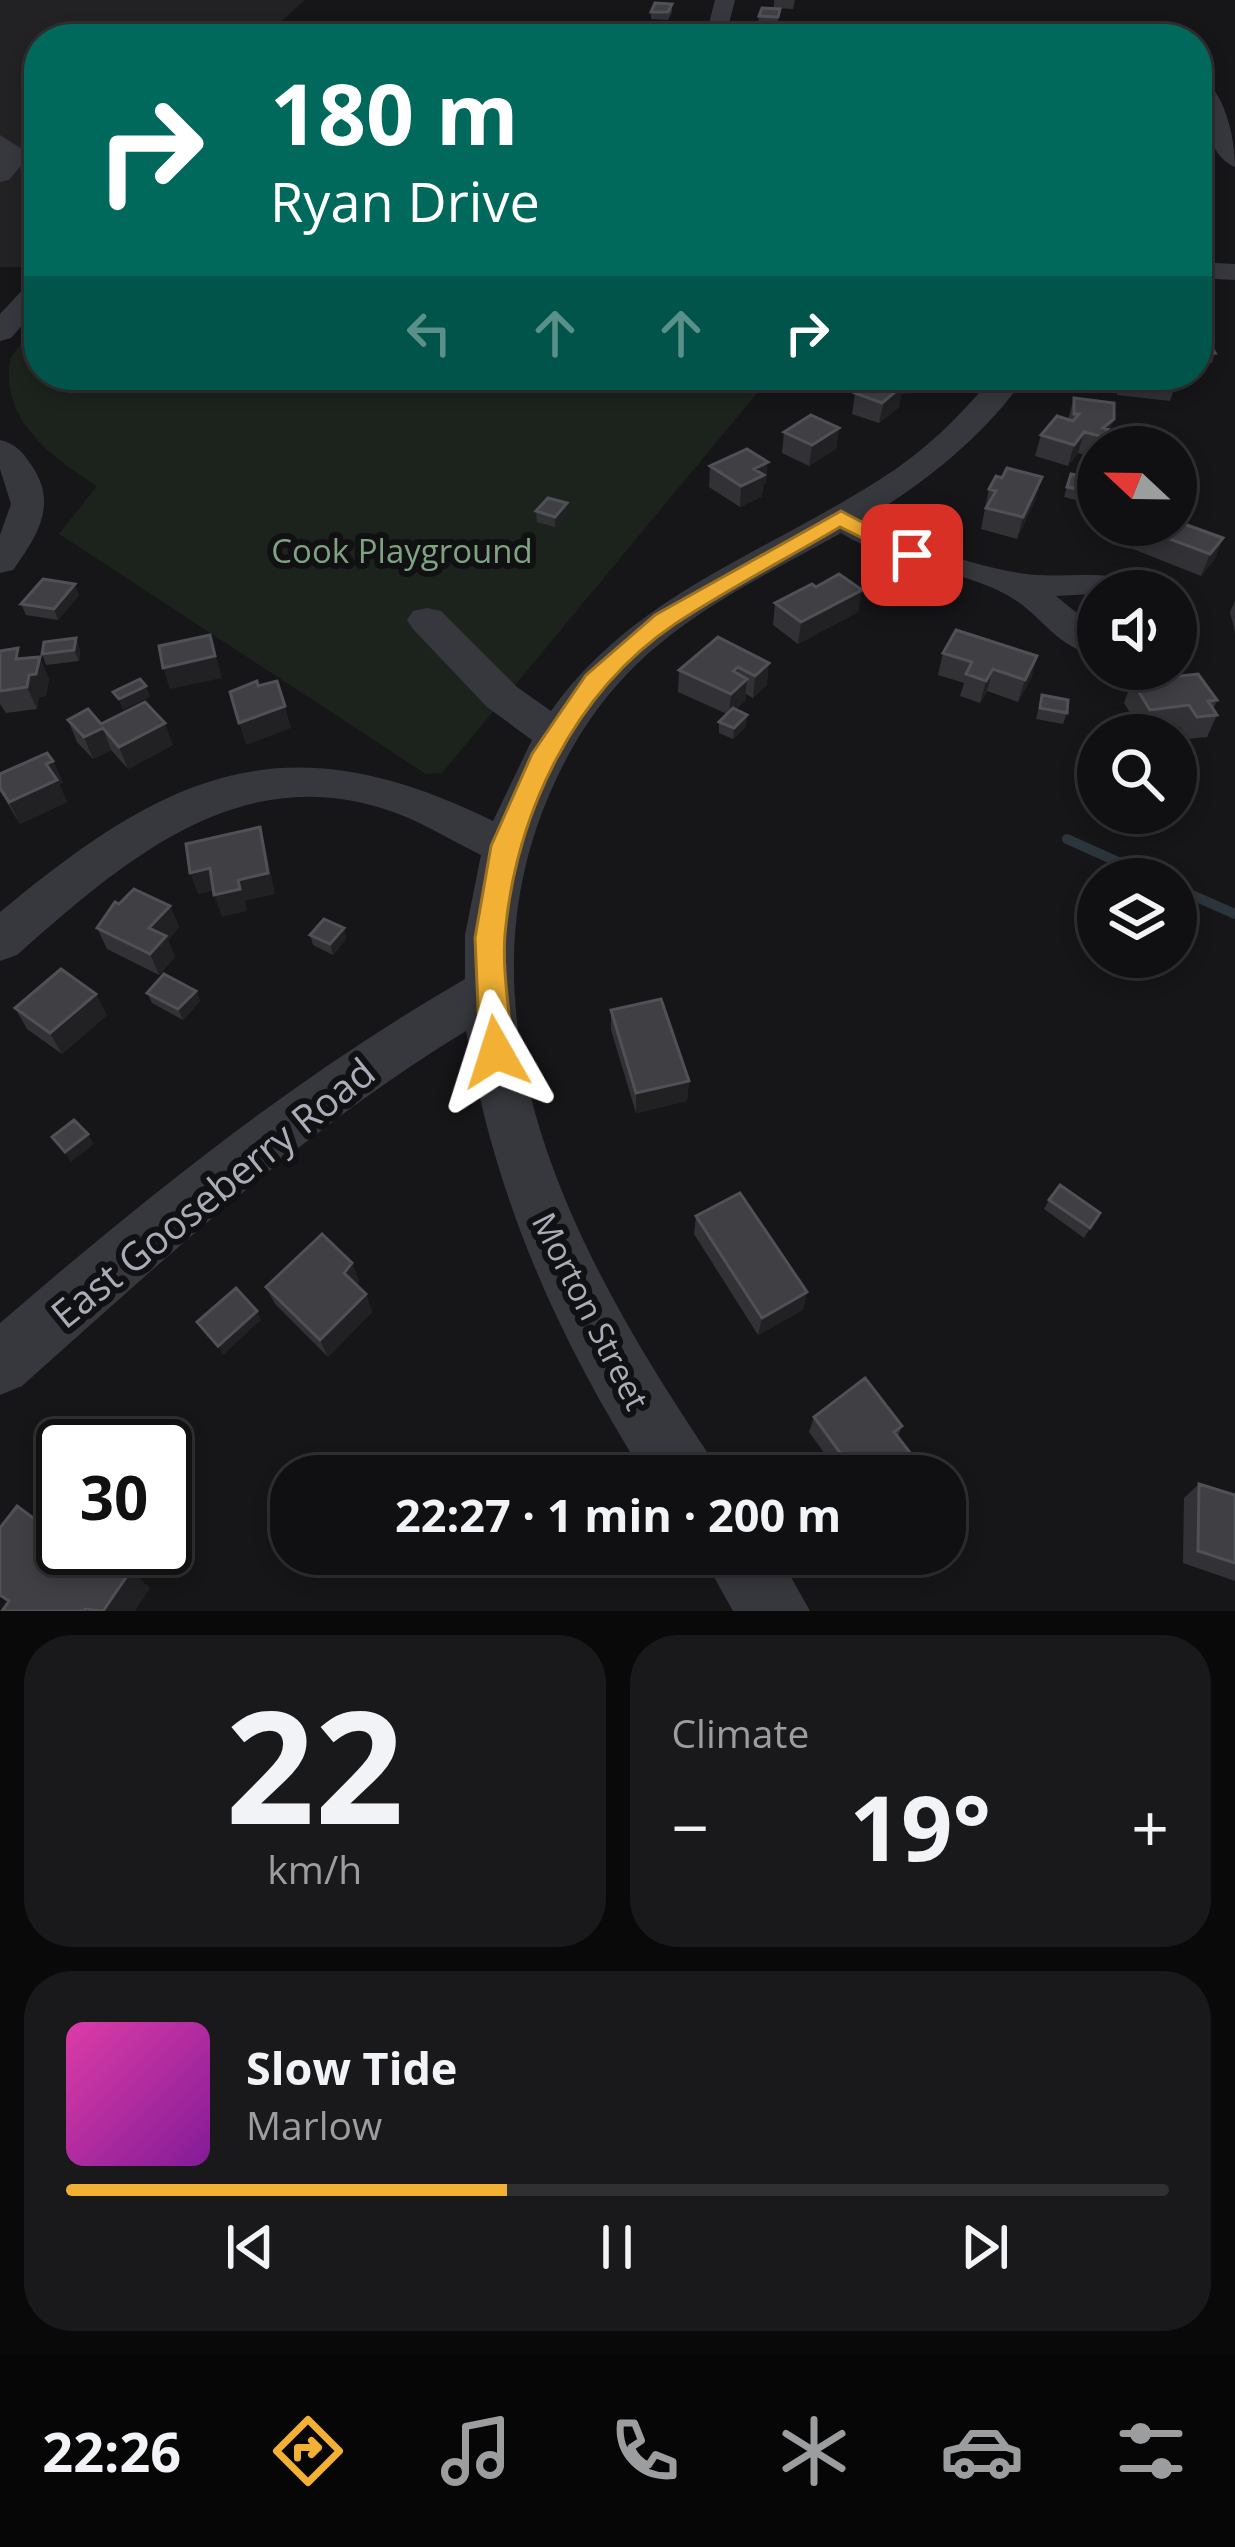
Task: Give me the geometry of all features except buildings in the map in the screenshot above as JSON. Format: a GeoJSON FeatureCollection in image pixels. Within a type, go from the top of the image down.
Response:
{"type":"FeatureCollection","features":[{"type":"Feature","properties":{"kind":"street"},"geometry":{"type":"LineString","coordinates":[[1212,123],[1235,160]]}},
{"type":"Feature","properties":{"kind":"street"},"geometry":{"type":"LineString","coordinates":[[0,142],[14,161],[0,175]]}},
{"type":"Feature","properties":{"kind":"street"},"geometry":{"type":"LineString","coordinates":[[0,332],[24,303]]}},
{"type":"Feature","properties":{"kind":"street","name":"Morton Street"},"geometry":{"type":"LineString","coordinates":[[670,1455],[598,1337],[534,1200],[500,1080],[490,990],[490,938],[505,846],[527,786],[595,681],[664,621],[936,459],[1000,390]]}},
{"type":"Feature","properties":{"kind":"street"},"geometry":{"type":"LineString","coordinates":[[0,450],[27,480],[30,502],[22,528],[0,562]]}},
{"type":"Feature","properties":{"kind":"street"},"geometry":{"type":"LineString","coordinates":[[841,517],[887,546],[1016,584],[1051,587],[1077,583]]}},
{"type":"Feature","properties":{"kind":"street"},"geometry":{"type":"LineString","coordinates":[[1016,584],[1043,603],[1064,629],[1077,635]]}},
{"type":"Feature","properties":{"kind":"street"},"geometry":{"type":"LineString","coordinates":[[427,620],[502,698],[556,736]]}},
{"type":"Feature","properties":{"kind":"street"},"geometry":{"type":"LineString","coordinates":[[10,917],[136,830],[188,803],[243,786],[321,782],[379,790],[505,846]]}},
{"type":"Feature","properties":{"kind":"street","name":"East Gooseberry Road"},"geometry":{"type":"LineString","coordinates":[[0,1364],[279,1130],[420,1031],[490,990]]}},
{"type":"Feature","properties":{"kind":"street"},"geometry":{"type":"LineString","coordinates":[[750,1575],[775,1611]]}},
{"type":"Feature","properties":{"kind":"shaded area"},"geometry":{"type":"Polygon","coordinates":[[[0,0],[305,0],[278,24],[24,24],[24,267],[0,267],[0,0]]]}},
{"type":"Feature","properties":{"kind":"green space","name":"Cook Playground"},"geometry":{"type":"Polygon","coordinates":[[[24,340],[24,390],[760,390],[442,773],[426,774],[59,534],[97,486],[49,451],[22,420],[9,382],[10,360],[24,340]]]}},
{"type":"Feature","properties":{"kind":"waterway"},"geometry":{"type":"LineString","coordinates":[[1067,839],[1109,858]]}},
{"type":"Feature","properties":{"kind":"waterway"},"geometry":{"type":"LineString","coordinates":[[1197,897],[1235,914]]}},
{"type":"Feature","properties":{"kind":"route"},"geometry":{"type":"LineString","coordinates":[[496,1052],[490,938],[505,846],[541,760],[595,681],[664,621],[714,587],[841,517],[872,538],[912,555]]}}]}
